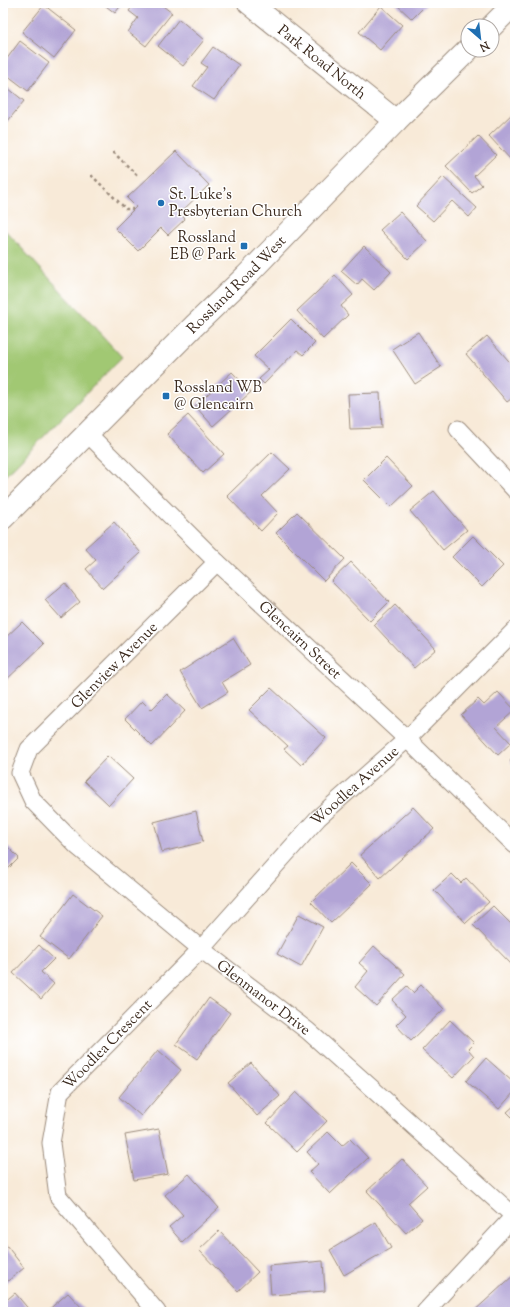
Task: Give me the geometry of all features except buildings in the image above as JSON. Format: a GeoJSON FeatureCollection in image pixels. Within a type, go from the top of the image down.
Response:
{"type":"FeatureCollection","features":[{"type":"Feature","properties":{"kind":"main road","name":"Park Road North"},"geometry":{"type":"LineString","coordinates":[[249,3],[396,121]]}},
{"type":"Feature","properties":{"kind":"main road"},"geometry":{"type":"LineString","coordinates":[[500,18],[515,3]]}},
{"type":"Feature","properties":{"kind":"main road","name":"Rossland Road West"},"geometry":{"type":"LineString","coordinates":[[3,518],[246,276],[396,121],[460,58]]}},
{"type":"Feature","properties":{"kind":"street"},"geometry":{"type":"LineString","coordinates":[[458,429],[515,490]]}},
{"type":"Feature","properties":{"kind":"street","name":"Glencairn Street"},"geometry":{"type":"LineString","coordinates":[[87,433],[217,562],[408,739],[515,846]]}},
{"type":"Feature","properties":{"kind":"street","name":"Glenview Avenue"},"geometry":{"type":"LineString","coordinates":[[20,773],[30,749],[217,562]]}},
{"type":"Feature","properties":{"kind":"street","name":"Woodlea Avenue"},"geometry":{"type":"LineString","coordinates":[[201,949],[318,818],[408,739],[515,630]]}},
{"type":"Feature","properties":{"kind":"street","name":"Glenmanor Drive"},"geometry":{"type":"LineString","coordinates":[[20,773],[33,801],[78,847],[201,949],[308,1031],[514,1217]]}},
{"type":"Feature","properties":{"kind":"street","name":"Woodlea Crescent"},"geometry":{"type":"LineString","coordinates":[[157,1312],[58,1196],[51,1143],[60,1092],[201,949]]}},
{"type":"Feature","properties":{"kind":"street"},"geometry":{"type":"LineString","coordinates":[[425,1312],[514,1217]]}},
{"type":"Feature","properties":{"kind":"path"},"geometry":{"type":"LineString","coordinates":[[113,152],[138,176]]}},
{"type":"Feature","properties":{"kind":"path"},"geometry":{"type":"LineString","coordinates":[[90,175],[126,209],[134,208]]}},
{"type":"Feature","properties":{"kind":"green space"},"geometry":{"type":"Polygon","coordinates":[[[3,228],[122,357],[3,478],[3,228]]]}},
{"type":"Feature","properties":{"kind":"place","name":"St. Luke's Presbyterian Church"},"geometry":{"type":"Point","coordinates":[161,203]}},
{"type":"Feature","properties":{"kind":"place","name":"Rossland EB @ Park"},"geometry":{"type":"Point","coordinates":[244,246]}},
{"type":"Feature","properties":{"kind":"place","name":"Rossland WB @ Glencairn"},"geometry":{"type":"Point","coordinates":[166,396]}}]}
